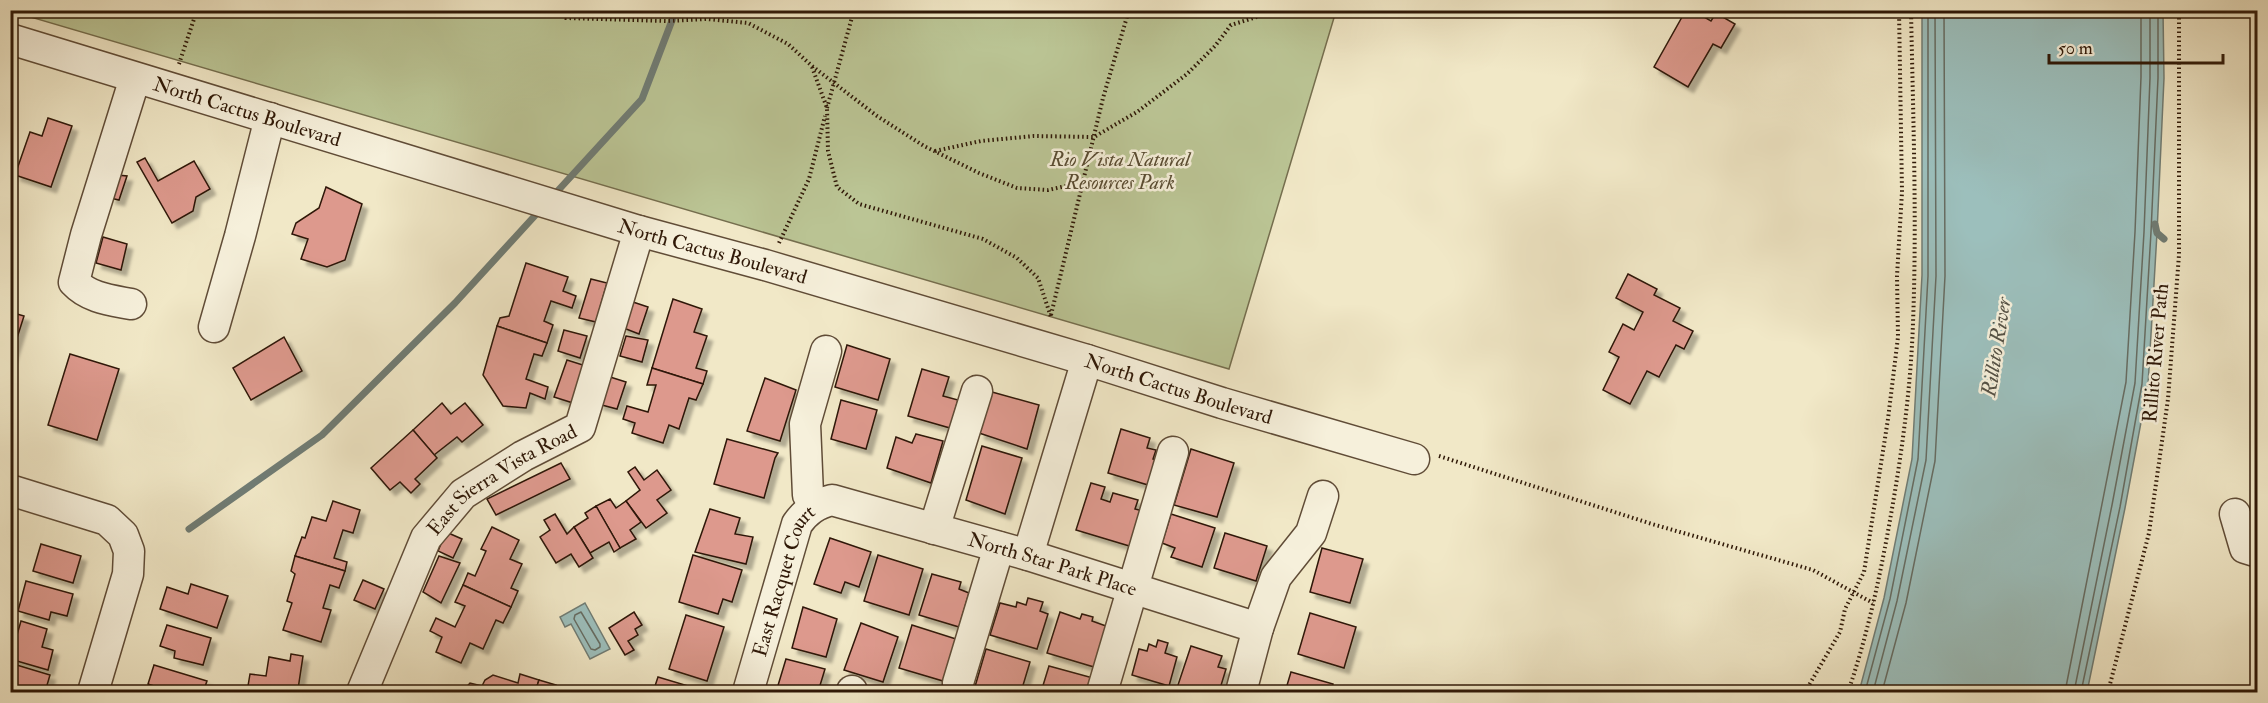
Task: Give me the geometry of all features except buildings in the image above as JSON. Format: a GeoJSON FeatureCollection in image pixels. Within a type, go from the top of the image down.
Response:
{"type":"FeatureCollection","features":[{"type":"Feature","properties":{"kind":"street","name":"North Cactus Boulevard"},"geometry":{"type":"LineString","coordinates":[[10,39],[639,231],[765,265],[1414,459]]}},
{"type":"Feature","properties":{"kind":"street"},"geometry":{"type":"LineString","coordinates":[[131,304],[94,296],[80,289],[74,282],[86,235],[135,78]]}},
{"type":"Feature","properties":{"kind":"street"},"geometry":{"type":"LineString","coordinates":[[214,327],[246,215],[270,118]]}},
{"type":"Feature","properties":{"kind":"street","name":"East Sierra Vista Road"},"geometry":{"type":"LineString","coordinates":[[362,693],[404,588],[426,538],[433,529],[463,494],[523,456],[580,427],[639,231]]}},
{"type":"Feature","properties":{"kind":"street"},"geometry":{"type":"LineString","coordinates":[[812,500],[805,424],[826,351]]}},
{"type":"Feature","properties":{"kind":"street"},"geometry":{"type":"LineString","coordinates":[[1028,555],[1087,360]]}},
{"type":"Feature","properties":{"kind":"street"},"geometry":{"type":"LineString","coordinates":[[934,529],[977,392]]}},
{"type":"Feature","properties":{"kind":"street"},"geometry":{"type":"LineString","coordinates":[[1102,693],[1173,452]]}},
{"type":"Feature","properties":{"kind":"street"},"geometry":{"type":"LineString","coordinates":[[10,490],[107,520],[123,535],[129,551],[128,574],[93,693]]}},
{"type":"Feature","properties":{"kind":"street"},"geometry":{"type":"LineString","coordinates":[[1241,693],[1258,628],[1276,578],[1311,533],[1323,496]]}},
{"type":"Feature","properties":{"kind":"street","name":"East Racquet Court"},"geometry":{"type":"LineString","coordinates":[[748,693],[797,524],[812,500],[846,503]]}},
{"type":"Feature","properties":{"kind":"street","name":"North Star Park Place"},"geometry":{"type":"LineString","coordinates":[[846,503],[1134,587],[1258,628]]}},
{"type":"Feature","properties":{"kind":"street"},"geometry":{"type":"LineString","coordinates":[[2235,514],[2245,548],[2258,552]]}},
{"type":"Feature","properties":{"kind":"street"},"geometry":{"type":"LineString","coordinates":[[958,683],[999,547]]}},
{"type":"Feature","properties":{"kind":"path"},"geometry":{"type":"LineString","coordinates":[[178,66],[197,10]]}},
{"type":"Feature","properties":{"kind":"path"},"geometry":{"type":"LineString","coordinates":[[554,10],[566,18],[667,21],[707,19],[748,23],[788,44],[812,66],[877,116],[935,152],[979,173],[1017,188],[1048,190],[1084,182]]}},
{"type":"Feature","properties":{"kind":"path"},"geometry":{"type":"LineString","coordinates":[[765,265],[782,238],[808,179],[854,10]]}},
{"type":"Feature","properties":{"kind":"path"},"geometry":{"type":"LineString","coordinates":[[1040,347],[1051,317],[1094,136],[1129,10]]}},
{"type":"Feature","properties":{"kind":"path"},"geometry":{"type":"LineString","coordinates":[[935,152],[981,141],[1034,135],[1094,136],[1137,112],[1187,74],[1215,46],[1231,25],[1263,15],[1266,10]]}},
{"type":"Feature","properties":{"kind":"path"},"geometry":{"type":"LineString","coordinates":[[1805,693],[1840,632],[1845,609],[1864,572],[1888,419],[1898,337],[1897,276],[1902,192],[1899,10]]}},
{"type":"Feature","properties":{"kind":"path"},"geometry":{"type":"LineString","coordinates":[[1848,693],[1863,648],[1873,603],[1903,440],[1913,325],[1915,206],[1911,10]]}},
{"type":"Feature","properties":{"kind":"path","name":"Rillito River Path"},"geometry":{"type":"LineString","coordinates":[[2108,693],[2149,533],[2168,399],[2179,255],[2179,10]]}},
{"type":"Feature","properties":{"kind":"path"},"geometry":{"type":"LineString","coordinates":[[812,66],[827,108],[828,151],[837,187],[859,204],[984,239],[1017,258],[1038,278],[1051,317]]}},
{"type":"Feature","properties":{"kind":"path"},"geometry":{"type":"LineString","coordinates":[[1414,459],[1439,456],[1652,524],[1813,570],[1873,603]]}},
{"type":"Feature","properties":{"kind":"green space","name":"Rio Vista Natural Resources Park"},"geometry":{"type":"Polygon","coordinates":[[[11,10],[1336,11],[1229,369],[11,10]]]}},
{"type":"Feature","properties":{"kind":"water","name":"Rillito River"},"geometry":{"type":"Polygon","coordinates":[[[1922,11],[2163,11],[2164,78],[2148,385],[2087,692],[1859,692],[1884,598],[1912,459],[1922,275],[1922,11]]]}},
{"type":"Feature","properties":{"kind":"water"},"geometry":{"type":"Polygon","coordinates":[[[585,603],[610,649],[590,659],[571,624],[565,627],[560,617],[585,603]]]}},
{"type":"Feature","properties":{"kind":"waterway"},"geometry":{"type":"LineString","coordinates":[[553,196],[642,99],[676,10]]}},
{"type":"Feature","properties":{"kind":"waterway"},"geometry":{"type":"LineString","coordinates":[[189,529],[322,435],[455,303],[541,209]]}},
{"type":"Feature","properties":{"kind":"waterway"},"geometry":{"type":"LineString","coordinates":[[2155,224],[2157,233],[2164,239]]}}]}
